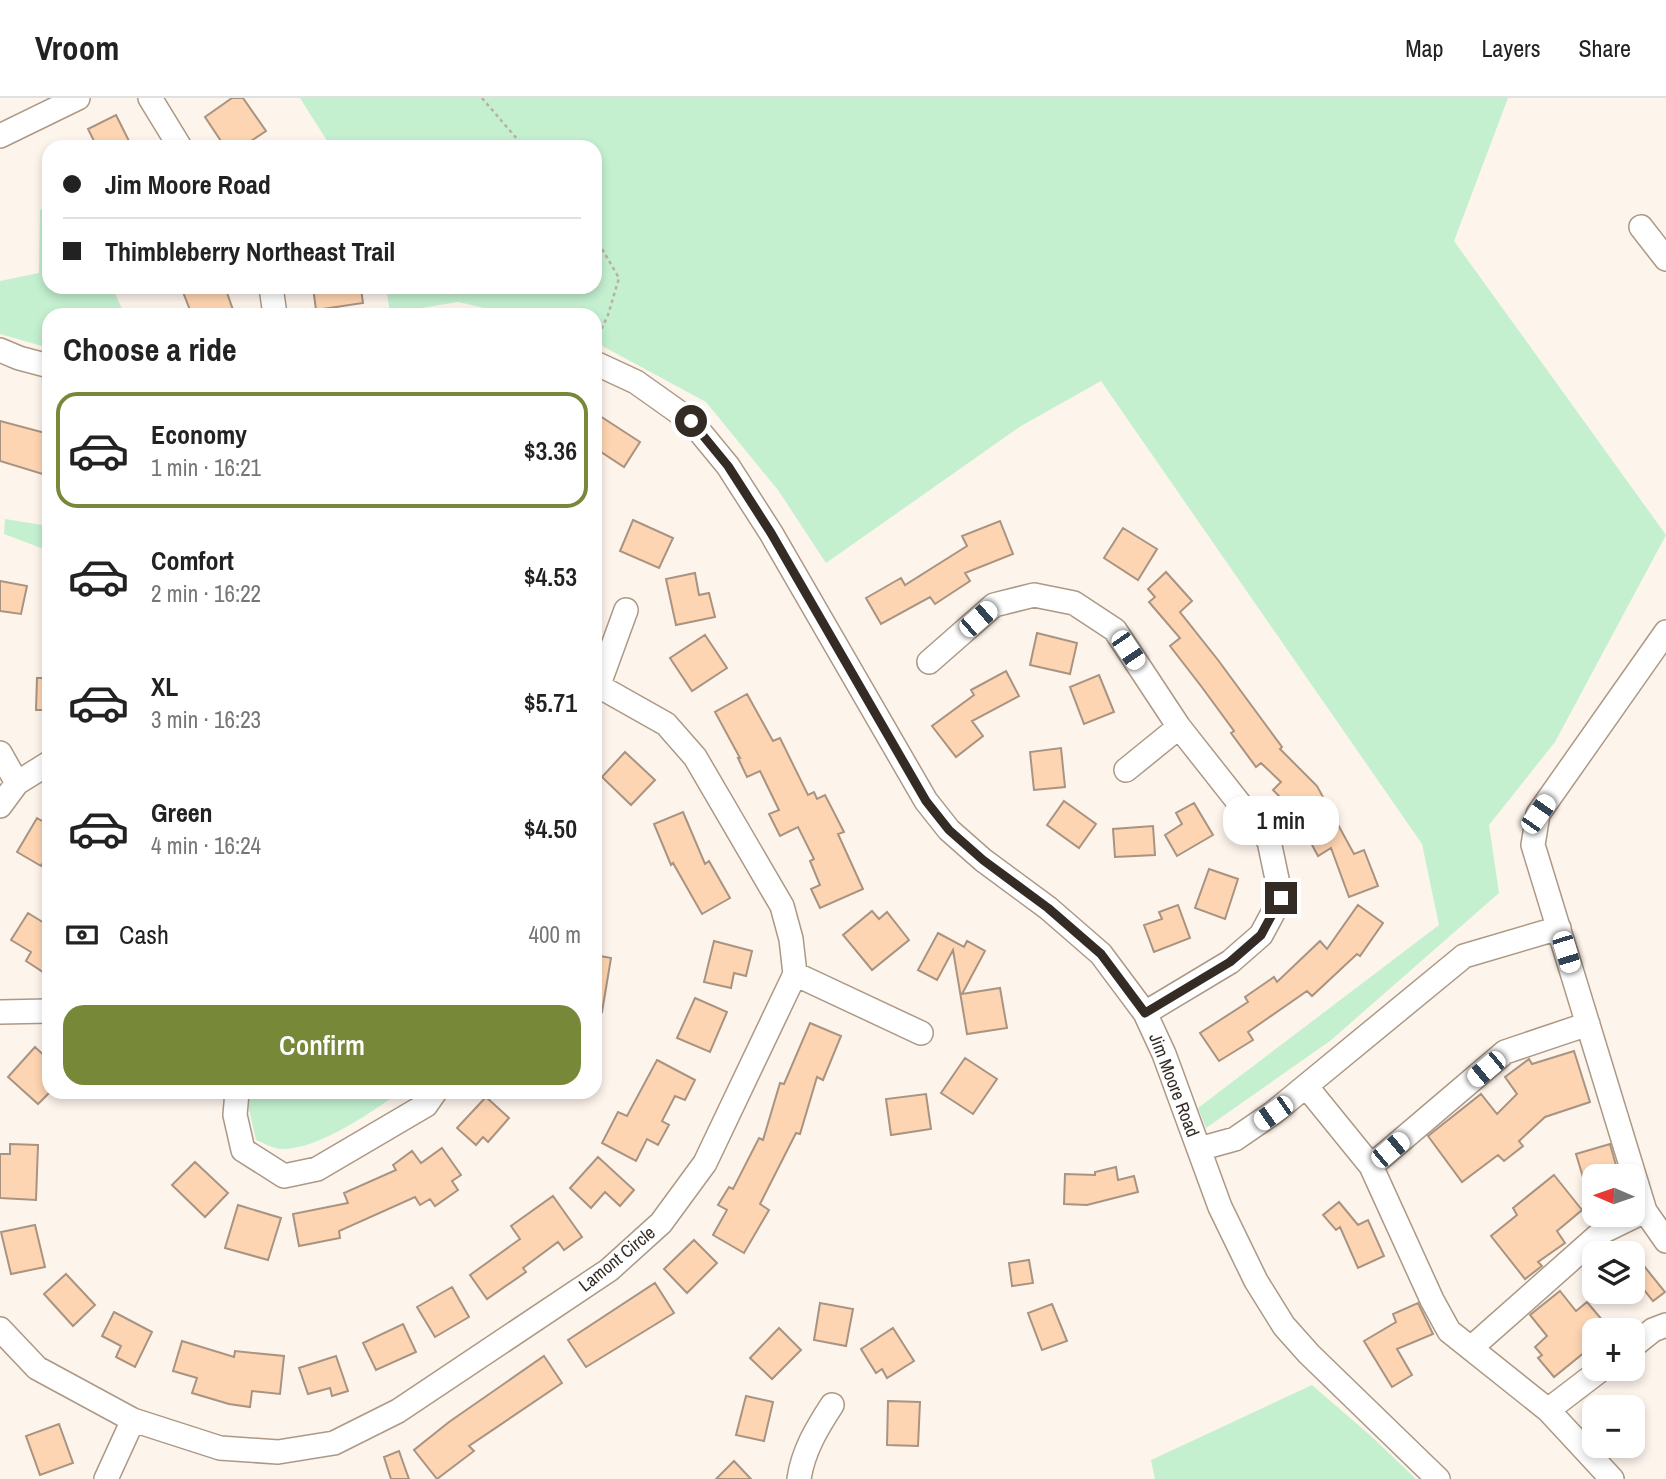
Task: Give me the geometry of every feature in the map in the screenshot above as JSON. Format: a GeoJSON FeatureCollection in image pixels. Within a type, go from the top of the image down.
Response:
{"type":"FeatureCollection","features":[{"type":"Feature","properties":{"kind":"street"},"geometry":{"type":"LineString","coordinates":[[0,136],[78,98]]}},
{"type":"Feature","properties":{"kind":"street"},"geometry":{"type":"LineString","coordinates":[[150,98],[176,140]]}},
{"type":"Feature","properties":{"kind":"street"},"geometry":{"type":"LineString","coordinates":[[1642,227],[1666,259]]}},
{"type":"Feature","properties":{"kind":"street"},"geometry":{"type":"LineString","coordinates":[[0,350],[42,364]]}},
{"type":"Feature","properties":{"kind":"street","name":"Jim Moore Road"},"geometry":{"type":"LineString","coordinates":[[602,366],[636,382],[691,421],[728,466],[771,533],[926,801],[949,830],[983,860],[1048,908],[1101,954],[1145,1013],[1164,1054],[1220,1207],[1255,1281],[1284,1326],[1336,1381],[1438,1479]]}},
{"type":"Feature","properties":{"kind":"street"},"geometry":{"type":"LineString","coordinates":[[929,662],[994,605],[1034,595],[1073,603],[1115,631],[1179,727],[1269,841],[1281,898],[1261,935],[1230,962],[1145,1013]]}},
{"type":"Feature","properties":{"kind":"street"},"geometry":{"type":"LineString","coordinates":[[602,671],[626,610]]}},
{"type":"Feature","properties":{"kind":"street"},"geometry":{"type":"LineString","coordinates":[[1631,1164],[1533,845],[1538,814],[1666,632]]}},
{"type":"Feature","properties":{"kind":"street"},"geometry":{"type":"LineString","coordinates":[[602,687],[666,724],[695,757],[782,906],[791,939],[795,974],[921,1033]]}},
{"type":"Feature","properties":{"kind":"street"},"geometry":{"type":"LineString","coordinates":[[1126,770],[1179,727]]}},
{"type":"Feature","properties":{"kind":"street"},"geometry":{"type":"LineString","coordinates":[[0,752],[17,783]]}},
{"type":"Feature","properties":{"kind":"street"},"geometry":{"type":"LineString","coordinates":[[0,806],[17,783],[42,767]]}},
{"type":"Feature","properties":{"kind":"street"},"geometry":{"type":"LineString","coordinates":[[1199,1149],[1236,1139],[1273,1113],[1464,956],[1559,928]]}},
{"type":"Feature","properties":{"kind":"street","name":"Lamont Circle"},"geometry":{"type":"LineString","coordinates":[[0,1329],[37,1368],[133,1420],[220,1448],[278,1452],[334,1443],[398,1411],[609,1270],[661,1223],[705,1163],[795,974]]}},
{"type":"Feature","properties":{"kind":"street"},"geometry":{"type":"LineString","coordinates":[[0,1012],[42,1011]]}},
{"type":"Feature","properties":{"kind":"street"},"geometry":{"type":"LineString","coordinates":[[1371,1166],[1505,1052],[1588,1024]]}},
{"type":"Feature","properties":{"kind":"street"},"geometry":{"type":"LineString","coordinates":[[1306,1086],[1371,1166],[1432,1300],[1449,1331],[1548,1410],[1612,1479]]}},
{"type":"Feature","properties":{"kind":"street"},"geometry":{"type":"LineString","coordinates":[[236,1099],[234,1115],[243,1150],[284,1176],[317,1169],[426,1105],[430,1099]]}},
{"type":"Feature","properties":{"kind":"street"},"geometry":{"type":"LineString","coordinates":[[1645,1211],[1666,1241]]}},
{"type":"Feature","properties":{"kind":"street"},"geometry":{"type":"LineString","coordinates":[[1471,1348],[1602,1232],[1612,1227]]}},
{"type":"Feature","properties":{"kind":"street"},"geometry":{"type":"LineString","coordinates":[[1645,1336],[1666,1325]]}},
{"type":"Feature","properties":{"kind":"street"},"geometry":{"type":"LineString","coordinates":[[1548,1410],[1585,1381]]}},
{"type":"Feature","properties":{"kind":"street"},"geometry":{"type":"LineString","coordinates":[[799,1479],[800,1467],[813,1436],[832,1405]]}},
{"type":"Feature","properties":{"kind":"street"},"geometry":{"type":"LineString","coordinates":[[106,1479],[133,1420]]}},
{"type":"Feature","properties":{"kind":"path"},"geometry":{"type":"LineString","coordinates":[[482,98],[518,140]]}},
{"type":"Feature","properties":{"kind":"path"},"geometry":{"type":"LineString","coordinates":[[602,249],[619,278],[602,328]]}},
{"type":"Feature","properties":{"kind":"green space"},"geometry":{"type":"Polygon","coordinates":[[[300,98],[1508,98],[1454,241],[1666,535],[1555,742],[1489,825],[1499,893],[1330,1041],[1206,1128],[1198,1108],[1439,925],[1422,844],[1101,381],[1021,426],[826,563],[778,490],[706,402],[602,346],[602,308],[485,308],[458,302],[421,308],[389,308],[387,294],[602,294],[602,140],[327,140],[300,98]]]}},
{"type":"Feature","properties":{"kind":"green space"},"geometry":{"type":"Polygon","coordinates":[[[42,209],[42,294],[115,294],[122,308],[42,308],[42,346],[0,334],[0,281],[39,273],[42,209]]]}},
{"type":"Feature","properties":{"kind":"green space"},"geometry":{"type":"Polygon","coordinates":[[[5,519],[42,525],[42,548],[4,534],[5,519]]]}},
{"type":"Feature","properties":{"kind":"green space"},"geometry":{"type":"Polygon","coordinates":[[[247,1099],[390,1099],[327,1137],[296,1148],[272,1147],[256,1140],[247,1099]]]}},
{"type":"Feature","properties":{"kind":"green space"},"geometry":{"type":"Polygon","coordinates":[[[1312,1385],[1416,1479],[1155,1479],[1151,1460],[1312,1385]]]}},
{"type":"Feature","properties":{"kind":"building"},"geometry":{"type":"Polygon","coordinates":[[[232,98],[243,98],[266,131],[252,140],[220,140],[205,117],[232,98]]]}},
{"type":"Feature","properties":{"kind":"building"},"geometry":{"type":"Polygon","coordinates":[[[116,115],[128,140],[94,140],[88,129],[116,115]]]}},
{"type":"Feature","properties":{"kind":"building"},"geometry":{"type":"Polygon","coordinates":[[[184,294],[227,294],[232,308],[189,308],[184,294]]]}},
{"type":"Feature","properties":{"kind":"building"},"geometry":{"type":"Polygon","coordinates":[[[314,294],[362,294],[363,303],[316,308],[314,294]]]}},
{"type":"Feature","properties":{"kind":"building"},"geometry":{"type":"Polygon","coordinates":[[[602,417],[640,442],[624,467],[602,453],[602,417]]]}},
{"type":"Feature","properties":{"kind":"building"},"geometry":{"type":"Polygon","coordinates":[[[0,421],[42,432],[42,474],[0,461],[0,421]]]}},
{"type":"Feature","properties":{"kind":"building"},"geometry":{"type":"Polygon","coordinates":[[[633,520],[673,538],[659,568],[620,551],[633,520]]]}},
{"type":"Feature","properties":{"kind":"building"},"geometry":{"type":"Polygon","coordinates":[[[1000,521],[1013,554],[965,573],[970,581],[935,604],[930,597],[881,624],[866,598],[901,578],[905,585],[967,546],[962,536],[1000,521]]]}},
{"type":"Feature","properties":{"kind":"building"},"geometry":{"type":"Polygon","coordinates":[[[1123,528],[1157,549],[1138,580],[1104,558],[1123,528]]]}},
{"type":"Feature","properties":{"kind":"building"},"geometry":{"type":"Polygon","coordinates":[[[1166,572],[1192,601],[1180,612],[1282,747],[1280,749],[1317,786],[1354,854],[1364,850],[1378,886],[1349,897],[1331,848],[1318,856],[1294,811],[1273,790],[1281,782],[1261,763],[1256,767],[1231,733],[1234,731],[1170,646],[1180,638],[1149,602],[1155,597],[1148,589],[1166,572]]]}},
{"type":"Feature","properties":{"kind":"building"},"geometry":{"type":"Polygon","coordinates":[[[695,573],[699,595],[709,593],[715,617],[676,625],[666,579],[695,573]]]}},
{"type":"Feature","properties":{"kind":"building"},"geometry":{"type":"Polygon","coordinates":[[[0,581],[27,586],[21,614],[0,611],[0,581]]]}},
{"type":"Feature","properties":{"kind":"building"},"geometry":{"type":"Polygon","coordinates":[[[1037,633],[1077,643],[1070,674],[1030,665],[1037,633]]]}},
{"type":"Feature","properties":{"kind":"building"},"geometry":{"type":"Polygon","coordinates":[[[705,635],[727,668],[692,691],[670,658],[705,635]]]}},
{"type":"Feature","properties":{"kind":"building"},"geometry":{"type":"Polygon","coordinates":[[[1006,671],[1019,696],[972,721],[983,736],[956,757],[932,726],[974,695],[971,690],[1006,671]]]}},
{"type":"Feature","properties":{"kind":"building"},"geometry":{"type":"Polygon","coordinates":[[[1099,675],[1114,712],[1084,724],[1070,687],[1099,675]]]}},
{"type":"Feature","properties":{"kind":"building"},"geometry":{"type":"Polygon","coordinates":[[[37,678],[42,678],[42,710],[36,710],[37,678]]]}},
{"type":"Feature","properties":{"kind":"building"},"geometry":{"type":"Polygon","coordinates":[[[747,694],[773,741],[780,738],[808,795],[814,792],[817,799],[825,795],[844,832],[838,834],[863,889],[820,908],[811,889],[820,885],[810,861],[814,859],[798,827],[780,836],[769,814],[779,810],[760,771],[747,777],[740,758],[715,712],[747,694]]]}},
{"type":"Feature","properties":{"kind":"building"},"geometry":{"type":"Polygon","coordinates":[[[1061,748],[1065,787],[1034,790],[1030,752],[1061,748]]]}},
{"type":"Feature","properties":{"kind":"building"},"geometry":{"type":"Polygon","coordinates":[[[625,752],[655,780],[631,805],[602,777],[625,752]]]}},
{"type":"Feature","properties":{"kind":"building"},"geometry":{"type":"Polygon","coordinates":[[[1064,801],[1096,824],[1079,848],[1047,825],[1064,801]]]}},
{"type":"Feature","properties":{"kind":"building"},"geometry":{"type":"Polygon","coordinates":[[[1194,803],[1213,835],[1177,856],[1165,835],[1182,824],[1176,813],[1194,803]]]}},
{"type":"Feature","properties":{"kind":"building"},"geometry":{"type":"Polygon","coordinates":[[[683,812],[705,864],[709,861],[730,898],[702,914],[673,863],[671,865],[654,824],[683,812]]]}},
{"type":"Feature","properties":{"kind":"building"},"geometry":{"type":"Polygon","coordinates":[[[37,818],[42,821],[41,866],[17,852],[37,818]]]}},
{"type":"Feature","properties":{"kind":"building"},"geometry":{"type":"Polygon","coordinates":[[[1153,826],[1155,855],[1115,857],[1113,829],[1153,826]]]}},
{"type":"Feature","properties":{"kind":"building"},"geometry":{"type":"Polygon","coordinates":[[[1209,869],[1238,879],[1225,919],[1195,908],[1209,869]]]}},
{"type":"Feature","properties":{"kind":"building"},"geometry":{"type":"Polygon","coordinates":[[[1178,905],[1190,938],[1154,952],[1144,925],[1162,919],[1159,912],[1178,905]]]}},
{"type":"Feature","properties":{"kind":"building"},"geometry":{"type":"Polygon","coordinates":[[[1358,905],[1383,923],[1360,956],[1357,954],[1312,996],[1307,991],[1248,1032],[1253,1040],[1219,1061],[1200,1033],[1248,1002],[1245,997],[1274,977],[1277,982],[1320,941],[1327,949],[1358,905]]]}},
{"type":"Feature","properties":{"kind":"building"},"geometry":{"type":"Polygon","coordinates":[[[872,911],[879,919],[887,912],[909,940],[872,970],[843,935],[872,911]]]}},
{"type":"Feature","properties":{"kind":"building"},"geometry":{"type":"Polygon","coordinates":[[[28,913],[42,922],[42,971],[26,961],[31,952],[11,940],[28,913]]]}},
{"type":"Feature","properties":{"kind":"building"},"geometry":{"type":"Polygon","coordinates":[[[938,933],[964,947],[967,941],[985,951],[962,994],[1000,988],[1007,1028],[967,1034],[953,950],[937,980],[918,970],[938,933]]]}},
{"type":"Feature","properties":{"kind":"building"},"geometry":{"type":"Polygon","coordinates":[[[714,941],[752,951],[746,976],[734,973],[731,988],[704,982],[714,941]]]}},
{"type":"Feature","properties":{"kind":"building"},"geometry":{"type":"Polygon","coordinates":[[[602,956],[611,958],[602,1012],[602,956]]]}},
{"type":"Feature","properties":{"kind":"building"},"geometry":{"type":"Polygon","coordinates":[[[695,998],[727,1012],[710,1052],[677,1038],[695,998]]]}},
{"type":"Feature","properties":{"kind":"building"},"geometry":{"type":"Polygon","coordinates":[[[810,1023],[841,1036],[823,1080],[817,1077],[800,1134],[796,1133],[760,1204],[769,1210],[744,1253],[713,1235],[727,1210],[718,1205],[729,1187],[733,1189],[759,1138],[763,1140],[780,1083],[784,1084],[810,1023]]]}},
{"type":"Feature","properties":{"kind":"building"},"geometry":{"type":"Polygon","coordinates":[[[35,1047],[42,1054],[43,1099],[38,1104],[8,1077],[35,1047]]]}},
{"type":"Feature","properties":{"kind":"building"},"geometry":{"type":"Polygon","coordinates":[[[1574,1051],[1590,1102],[1545,1117],[1519,1141],[1523,1146],[1504,1161],[1498,1155],[1462,1182],[1428,1136],[1481,1094],[1497,1114],[1517,1094],[1505,1077],[1529,1059],[1532,1064],[1574,1051]]]}},
{"type":"Feature","properties":{"kind":"building"},"geometry":{"type":"Polygon","coordinates":[[[965,1058],[997,1079],[973,1114],[941,1093],[965,1058]]]}},
{"type":"Feature","properties":{"kind":"building"},"geometry":{"type":"Polygon","coordinates":[[[657,1060],[695,1080],[685,1100],[675,1096],[662,1121],[669,1125],[658,1145],[647,1139],[636,1161],[602,1143],[618,1112],[627,1116],[657,1060]]]}},
{"type":"Feature","properties":{"kind":"building"},"geometry":{"type":"Polygon","coordinates":[[[926,1094],[931,1129],[891,1135],[886,1099],[926,1094]]]}},
{"type":"Feature","properties":{"kind":"building"},"geometry":{"type":"Polygon","coordinates":[[[484,1099],[488,1099],[509,1118],[488,1142],[483,1137],[476,1145],[457,1128],[484,1099]]]}},
{"type":"Feature","properties":{"kind":"building"},"geometry":{"type":"Polygon","coordinates":[[[10,1144],[38,1145],[36,1200],[0,1198],[0,1154],[10,1154],[10,1144]]]}},
{"type":"Feature","properties":{"kind":"building"},"geometry":{"type":"Polygon","coordinates":[[[1610,1144],[1616,1164],[1582,1164],[1582,1174],[1576,1154],[1610,1144]]]}},
{"type":"Feature","properties":{"kind":"building"},"geometry":{"type":"Polygon","coordinates":[[[442,1148],[461,1175],[452,1181],[458,1190],[435,1206],[430,1199],[420,1205],[415,1197],[339,1231],[340,1238],[299,1246],[293,1214],[348,1203],[344,1193],[396,1170],[393,1165],[412,1151],[421,1163],[442,1148]]]}},
{"type":"Feature","properties":{"kind":"building"},"geometry":{"type":"Polygon","coordinates":[[[598,1157],[634,1190],[620,1206],[605,1192],[591,1208],[570,1188],[598,1157]]]}},
{"type":"Feature","properties":{"kind":"building"},"geometry":{"type":"Polygon","coordinates":[[[195,1162],[228,1193],[205,1217],[172,1185],[195,1162]]]}},
{"type":"Feature","properties":{"kind":"building"},"geometry":{"type":"Polygon","coordinates":[[[1116,1167],[1118,1180],[1134,1176],[1138,1192],[1087,1205],[1064,1204],[1065,1174],[1095,1175],[1095,1172],[1116,1167]]]}},
{"type":"Feature","properties":{"kind":"building"},"geometry":{"type":"Polygon","coordinates":[[[1554,1175],[1582,1210],[1557,1231],[1565,1243],[1538,1262],[1542,1266],[1525,1279],[1491,1236],[1517,1215],[1513,1208],[1554,1175]]]}},
{"type":"Feature","properties":{"kind":"building"},"geometry":{"type":"Polygon","coordinates":[[[553,1196],[582,1237],[564,1250],[558,1242],[523,1268],[526,1272],[487,1299],[470,1275],[520,1239],[511,1226],[553,1196]]]}},
{"type":"Feature","properties":{"kind":"building"},"geometry":{"type":"Polygon","coordinates":[[[1339,1202],[1358,1225],[1368,1220],[1384,1256],[1358,1268],[1340,1227],[1336,1230],[1323,1215],[1339,1202]]]}},
{"type":"Feature","properties":{"kind":"building"},"geometry":{"type":"Polygon","coordinates":[[[238,1205],[281,1218],[268,1260],[225,1248],[238,1205]]]}},
{"type":"Feature","properties":{"kind":"building"},"geometry":{"type":"Polygon","coordinates":[[[35,1225],[45,1267],[11,1274],[1,1232],[35,1225]]]}},
{"type":"Feature","properties":{"kind":"building"},"geometry":{"type":"Polygon","coordinates":[[[694,1240],[717,1263],[687,1293],[664,1269],[694,1240]]]}},
{"type":"Feature","properties":{"kind":"building"},"geometry":{"type":"Polygon","coordinates":[[[1029,1260],[1033,1283],[1012,1286],[1009,1263],[1029,1260]]]}},
{"type":"Feature","properties":{"kind":"building"},"geometry":{"type":"Polygon","coordinates":[[[1645,1267],[1665,1292],[1653,1301],[1645,1291],[1645,1267]]]}},
{"type":"Feature","properties":{"kind":"building"},"geometry":{"type":"Polygon","coordinates":[[[66,1274],[95,1305],[73,1326],[44,1294],[66,1274]]]}},
{"type":"Feature","properties":{"kind":"building"},"geometry":{"type":"Polygon","coordinates":[[[655,1283],[674,1313],[586,1367],[568,1340],[655,1283]]]}},
{"type":"Feature","properties":{"kind":"building"},"geometry":{"type":"Polygon","coordinates":[[[452,1287],[469,1317],[435,1337],[417,1307],[452,1287]]]}},
{"type":"Feature","properties":{"kind":"building"},"geometry":{"type":"Polygon","coordinates":[[[1560,1291],[1576,1311],[1589,1304],[1600,1318],[1582,1318],[1582,1354],[1554,1377],[1538,1358],[1542,1355],[1535,1347],[1547,1336],[1530,1315],[1560,1291]]]}},
{"type":"Feature","properties":{"kind":"building"},"geometry":{"type":"Polygon","coordinates":[[[820,1303],[853,1309],[846,1346],[814,1340],[820,1303]]]}},
{"type":"Feature","properties":{"kind":"building"},"geometry":{"type":"Polygon","coordinates":[[[1418,1303],[1433,1334],[1397,1349],[1412,1375],[1392,1387],[1364,1341],[1396,1322],[1393,1314],[1418,1303]]]}},
{"type":"Feature","properties":{"kind":"building"},"geometry":{"type":"Polygon","coordinates":[[[1052,1304],[1067,1341],[1042,1350],[1028,1313],[1052,1304]]]}},
{"type":"Feature","properties":{"kind":"building"},"geometry":{"type":"Polygon","coordinates":[[[114,1312],[152,1332],[135,1367],[116,1357],[121,1346],[102,1336],[114,1312]]]}},
{"type":"Feature","properties":{"kind":"building"},"geometry":{"type":"Polygon","coordinates":[[[403,1324],[416,1352],[376,1370],[363,1343],[403,1324]]]}},
{"type":"Feature","properties":{"kind":"building"},"geometry":{"type":"Polygon","coordinates":[[[779,1328],[801,1350],[772,1379],[750,1358],[779,1328]]]}},
{"type":"Feature","properties":{"kind":"building"},"geometry":{"type":"Polygon","coordinates":[[[893,1328],[914,1361],[887,1378],[882,1369],[876,1373],[861,1349],[893,1328]]]}},
{"type":"Feature","properties":{"kind":"building"},"geometry":{"type":"Polygon","coordinates":[[[182,1341],[234,1357],[235,1351],[284,1356],[280,1394],[252,1391],[250,1407],[192,1393],[197,1378],[173,1371],[182,1341]]]}},
{"type":"Feature","properties":{"kind":"building"},"geometry":{"type":"Polygon","coordinates":[[[336,1356],[348,1391],[332,1396],[330,1388],[308,1394],[299,1368],[336,1356]]]}},
{"type":"Feature","properties":{"kind":"building"},"geometry":{"type":"Polygon","coordinates":[[[544,1356],[562,1383],[469,1446],[474,1451],[437,1479],[414,1450],[449,1422],[544,1356]]]}},
{"type":"Feature","properties":{"kind":"building"},"geometry":{"type":"Polygon","coordinates":[[[746,1396],[773,1402],[764,1441],[736,1435],[746,1396]]]}},
{"type":"Feature","properties":{"kind":"building"},"geometry":{"type":"Polygon","coordinates":[[[888,1401],[920,1402],[918,1446],[887,1445],[888,1401]]]}},
{"type":"Feature","properties":{"kind":"building"},"geometry":{"type":"Polygon","coordinates":[[[59,1424],[73,1463],[40,1475],[26,1436],[59,1424]]]}},
{"type":"Feature","properties":{"kind":"building"},"geometry":{"type":"Polygon","coordinates":[[[399,1451],[409,1479],[391,1479],[384,1457],[399,1451]]]}},
{"type":"Feature","properties":{"kind":"building"},"geometry":{"type":"Polygon","coordinates":[[[734,1461],[751,1479],[716,1479],[734,1461]]]}},
{"type":"Feature","properties":{"kind":"route"},"geometry":{"type":"LineString","coordinates":[[691,421],[728,466],[771,533],[926,801],[949,830],[983,860],[1048,908],[1101,954],[1145,1013],[1230,962],[1261,935],[1281,898]]}}]}
